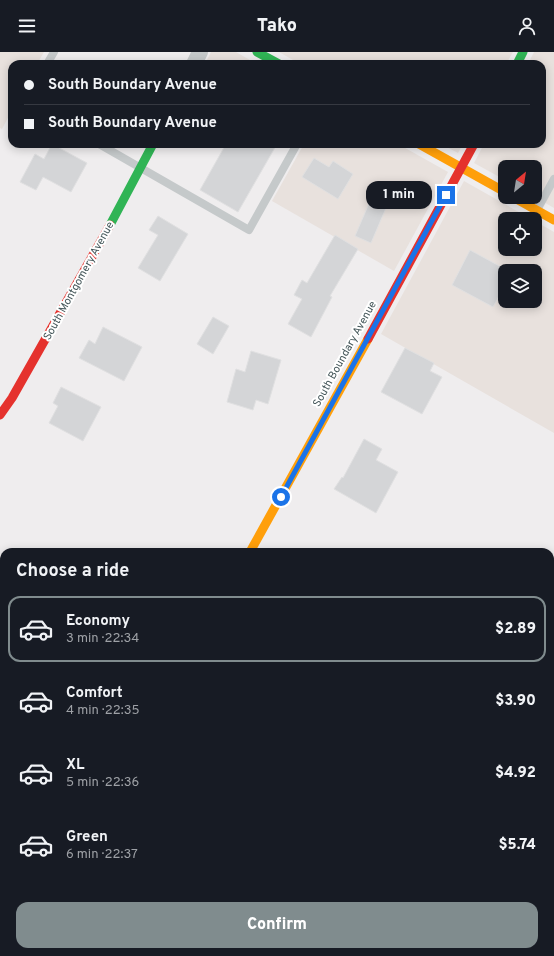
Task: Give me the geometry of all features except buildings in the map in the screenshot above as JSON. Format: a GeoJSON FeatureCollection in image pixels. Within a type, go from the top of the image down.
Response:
{"type":"FeatureCollection","features":[{"type":"Feature","properties":{"kind":"street"},"geometry":{"type":"LineString","coordinates":[[257,52],[271,60]]}},
{"type":"Feature","properties":{"kind":"street","name":"South Montgomery Avenue"},"geometry":{"type":"LineString","coordinates":[[0,415],[12,398],[124,200],[151,148]]}},
{"type":"Feature","properties":{"kind":"street"},"geometry":{"type":"LineString","coordinates":[[426,148],[498,188]]}},
{"type":"Feature","properties":{"kind":"street","name":"South Boundary Avenue"},"geometry":{"type":"LineString","coordinates":[[252,548],[472,148]]}},
{"type":"Feature","properties":{"kind":"street"},"geometry":{"type":"LineString","coordinates":[[526,204],[554,220]]}},
{"type":"Feature","properties":{"kind":"lane"},"geometry":{"type":"LineString","coordinates":[[106,148],[248,230],[295,148]]}},
{"type":"Feature","properties":{"kind":"lane"},"geometry":{"type":"LineString","coordinates":[[537,210],[554,179]]}},
{"type":"Feature","properties":{"kind":"shaded area"},"geometry":{"type":"Polygon","coordinates":[[[0,52],[44,52],[39,60],[8,60],[8,118],[2,129],[0,128],[0,52]]]}},
{"type":"Feature","properties":{"kind":"shaded area"},"geometry":{"type":"Polygon","coordinates":[[[211,52],[236,52],[250,60],[207,60],[211,52]]]}},
{"type":"Feature","properties":{"kind":"shaded area"},"geometry":{"type":"Polygon","coordinates":[[[279,52],[513,52],[508,60],[293,60],[279,52]]]}},
{"type":"Feature","properties":{"kind":"shaded area"},"geometry":{"type":"Polygon","coordinates":[[[534,52],[554,52],[554,208],[542,201],[542,160],[498,160],[498,176],[474,163],[482,148],[546,148],[546,60],[530,60],[534,52]]]}},
{"type":"Feature","properties":{"kind":"shaded area"},"geometry":{"type":"Polygon","coordinates":[[[302,148],[405,148],[448,172],[394,271],[272,201],[302,148]]]}},
{"type":"Feature","properties":{"kind":"shaded area"},"geometry":{"type":"Polygon","coordinates":[[[449,148],[461,148],[458,153],[449,148]]]}},
{"type":"Feature","properties":{"kind":"shaded area"},"geometry":{"type":"Polygon","coordinates":[[[464,181],[498,200],[498,204],[505,204],[519,212],[498,212],[498,256],[542,256],[542,225],[554,232],[554,433],[381,334],[464,181]]]}},
{"type":"Feature","properties":{"kind":"traffic: fast"},"geometry":{"type":"LineString","coordinates":[[257,52],[272,60]]}},
{"type":"Feature","properties":{"kind":"traffic: fast"},"geometry":{"type":"LineString","coordinates":[[519,60],[523,52]]}},
{"type":"Feature","properties":{"kind":"traffic: fast"},"geometry":{"type":"LineString","coordinates":[[110,225],[151,148]]}},
{"type":"Feature","properties":{"kind":"traffic: slow"},"geometry":{"type":"LineString","coordinates":[[426,148],[498,188]]}},
{"type":"Feature","properties":{"kind":"traffic: slow"},"geometry":{"type":"LineString","coordinates":[[525,204],[554,220]]}},
{"type":"Feature","properties":{"kind":"traffic: slow"},"geometry":{"type":"LineString","coordinates":[[252,548],[368,339]]}},
{"type":"Feature","properties":{"kind":"traffic: jam"},"geometry":{"type":"LineString","coordinates":[[368,339],[472,148]]}},
{"type":"Feature","properties":{"kind":"traffic: jam"},"geometry":{"type":"LineString","coordinates":[[0,415],[12,398],[110,225]]}},
{"type":"Feature","properties":{"kind":"route"},"geometry":{"type":"LineString","coordinates":[[281,497],[446,195]]}}]}
